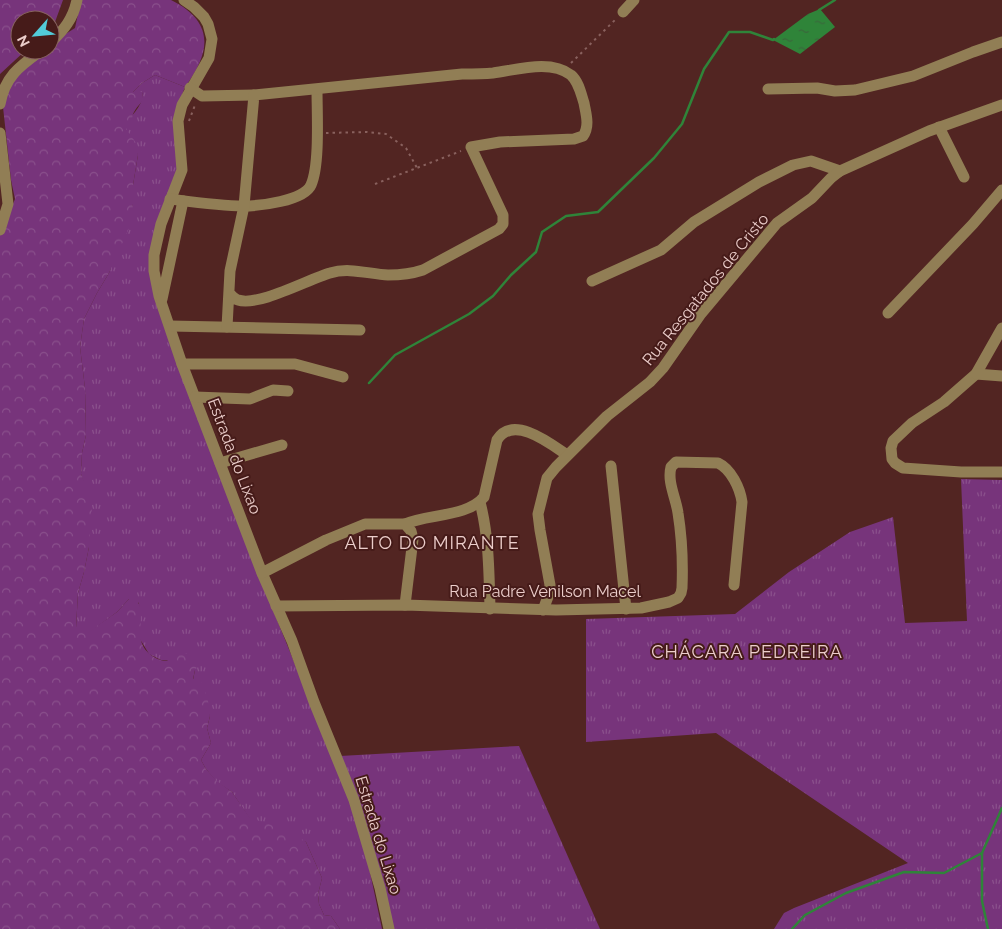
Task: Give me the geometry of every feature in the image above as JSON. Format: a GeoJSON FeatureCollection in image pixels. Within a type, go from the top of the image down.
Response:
{"type":"FeatureCollection","features":[{"type":"Feature","properties":{"kind":"street"},"geometry":{"type":"LineString","coordinates":[[60,33],[68,25],[77,0]]}},
{"type":"Feature","properties":{"kind":"street","name":"Estrada do Lixao"},"geometry":{"type":"LineString","coordinates":[[184,0],[204,17],[212,39],[209,58],[202,72],[190,88],[182,105],[178,121],[182,170],[161,224],[154,255],[154,271],[161,304],[262,574],[292,641],[320,719],[354,800],[380,888],[389,929]]}},
{"type":"Feature","properties":{"kind":"street"},"geometry":{"type":"LineString","coordinates":[[623,12],[634,0]]}},
{"type":"Feature","properties":{"kind":"street"},"geometry":{"type":"LineString","coordinates":[[768,89],[817,88],[835,91],[855,90],[913,76],[1002,42]]}},
{"type":"Feature","properties":{"kind":"street"},"geometry":{"type":"LineString","coordinates":[[0,104],[10,76],[30,60]]}},
{"type":"Feature","properties":{"kind":"street"},"geometry":{"type":"LineString","coordinates":[[190,88],[202,96],[254,95],[539,67],[563,71],[573,76],[580,90],[587,117],[587,126],[583,136],[574,139],[500,142],[471,146],[503,215],[503,224],[423,270],[413,273],[386,275],[360,271],[339,271],[248,301],[240,301],[229,293]]}},
{"type":"Feature","properties":{"kind":"street"},"geometry":{"type":"LineString","coordinates":[[170,199],[244,206],[288,200],[307,191],[311,185],[313,175],[317,134],[317,90]]}},
{"type":"Feature","properties":{"kind":"street"},"geometry":{"type":"LineString","coordinates":[[227,327],[230,271],[244,206],[254,95]]}},
{"type":"Feature","properties":{"kind":"street","name":"Rua Resgatados de Cristo"},"geometry":{"type":"LineString","coordinates":[[543,610],[550,585],[538,514],[547,478],[606,416],[650,382],[663,368],[695,322],[777,223],[812,198],[840,171],[939,127],[1002,105]]}},
{"type":"Feature","properties":{"kind":"street"},"geometry":{"type":"LineString","coordinates":[[939,127],[964,177]]}},
{"type":"Feature","properties":{"kind":"street"},"geometry":{"type":"LineString","coordinates":[[0,133],[8,198],[6,213],[0,230]]}},
{"type":"Feature","properties":{"kind":"street"},"geometry":{"type":"LineString","coordinates":[[592,281],[661,250],[694,222],[759,182],[793,164],[811,161],[840,171]]}},
{"type":"Feature","properties":{"kind":"street"},"geometry":{"type":"LineString","coordinates":[[888,313],[973,224],[1002,190]]}},
{"type":"Feature","properties":{"kind":"street"},"geometry":{"type":"LineString","coordinates":[[161,304],[182,201]]}},
{"type":"Feature","properties":{"kind":"street"},"geometry":{"type":"LineString","coordinates":[[170,326],[360,330]]}},
{"type":"Feature","properties":{"kind":"street"},"geometry":{"type":"LineString","coordinates":[[1002,328],[976,374],[944,402],[901,432],[893,441],[891,448],[892,459],[895,464],[903,468],[961,472],[1002,472]]}},
{"type":"Feature","properties":{"kind":"street"},"geometry":{"type":"LineString","coordinates":[[182,364],[295,364],[343,377]]}},
{"type":"Feature","properties":{"kind":"street"},"geometry":{"type":"LineString","coordinates":[[976,374],[1002,376]]}},
{"type":"Feature","properties":{"kind":"street"},"geometry":{"type":"LineString","coordinates":[[195,397],[250,400],[272,390],[288,391]]}},
{"type":"Feature","properties":{"kind":"street"},"geometry":{"type":"LineString","coordinates":[[262,574],[326,540],[365,524],[405,524],[414,520],[441,516],[480,502],[484,497],[497,440],[505,430],[517,430],[533,434],[567,455]]}},
{"type":"Feature","properties":{"kind":"street"},"geometry":{"type":"LineString","coordinates":[[220,463],[282,445]]}},
{"type":"Feature","properties":{"kind":"street","name":"Rua Padre Venilson Macel"},"geometry":{"type":"LineString","coordinates":[[276,606],[405,605],[543,610],[626,609],[659,606],[678,598],[681,594],[682,542],[678,511],[670,478],[671,467],[676,462],[718,463],[722,465],[737,484],[742,502],[734,585]]}},
{"type":"Feature","properties":{"kind":"street"},"geometry":{"type":"LineString","coordinates":[[611,466],[626,609]]}},
{"type":"Feature","properties":{"kind":"street"},"geometry":{"type":"LineString","coordinates":[[480,502],[488,541],[490,609]]}},
{"type":"Feature","properties":{"kind":"street"},"geometry":{"type":"LineString","coordinates":[[405,524],[411,531],[413,539],[405,605]]}},
{"type":"Feature","properties":{"kind":"path"},"geometry":{"type":"LineString","coordinates":[[563,71],[623,12]]}},
{"type":"Feature","properties":{"kind":"path"},"geometry":{"type":"LineString","coordinates":[[317,134],[367,132],[386,134],[406,148],[418,168]]}},
{"type":"Feature","properties":{"kind":"path"},"geometry":{"type":"LineString","coordinates":[[375,184],[471,146]]}},
{"type":"Feature","properties":{"kind":"green space"},"geometry":{"type":"Polygon","coordinates":[[[0,0],[63,0],[59,10],[10,10],[10,60],[15,60],[0,74],[0,0]]]}},
{"type":"Feature","properties":{"kind":"green space"},"geometry":{"type":"Polygon","coordinates":[[[81,0],[171,0],[195,18],[202,28],[204,39],[204,50],[200,62],[185,87],[155,75],[142,83],[133,92],[142,92],[142,101],[133,113],[131,125],[124,126],[136,143],[138,155],[133,185],[130,226],[109,273],[84,319],[80,347],[85,388],[86,435],[82,453],[81,474],[91,497],[92,509],[89,547],[78,593],[76,627],[83,629],[87,633],[117,612],[129,599],[136,599],[140,606],[141,638],[143,646],[148,653],[164,661],[172,659],[179,653],[196,655],[201,663],[195,670],[193,679],[201,680],[208,701],[210,716],[207,728],[211,743],[201,760],[217,781],[232,792],[250,818],[290,831],[306,842],[322,878],[318,894],[319,904],[324,915],[331,916],[340,929],[0,929],[0,235],[15,199],[11,180],[3,107],[12,76],[30,60],[60,60],[60,38],[75,28],[81,0]]]}},
{"type":"Feature","properties":{"kind":"green space"},"geometry":{"type":"Polygon","coordinates":[[[155,75],[185,87],[180,100],[178,167],[150,271],[273,610],[349,797],[367,858],[382,929],[340,929],[331,916],[324,915],[319,904],[318,894],[322,878],[306,842],[250,819],[232,792],[217,782],[206,769],[201,760],[211,743],[207,728],[210,716],[193,680],[195,670],[170,660],[161,660],[149,654],[140,639],[139,603],[129,599],[117,612],[87,634],[76,628],[78,593],[89,547],[85,486],[81,474],[82,453],[86,435],[85,388],[80,347],[84,319],[109,273],[133,204],[133,185],[138,155],[123,126],[137,110],[141,101],[142,92],[133,92],[142,83],[155,75]]]}},
{"type":"Feature","properties":{"kind":"green space"},"geometry":{"type":"Polygon","coordinates":[[[961,479],[1002,480],[1002,929],[774,929],[784,913],[794,908],[908,863],[716,733],[586,742],[586,619],[735,614],[789,572],[850,532],[893,517],[905,623],[967,621],[961,479]]]}},
{"type":"Feature","properties":{"kind":"green space"},"geometry":{"type":"Polygon","coordinates":[[[519,746],[600,929],[394,929],[340,756],[519,746]]]}},
{"type":"Feature","properties":{"kind":"water"},"geometry":{"type":"Polygon","coordinates":[[[820,9],[835,27],[800,54],[773,40],[808,14],[820,9]]]}},
{"type":"Feature","properties":{"kind":"waterway"},"geometry":{"type":"LineString","coordinates":[[819,10],[835,0]]}},
{"type":"Feature","properties":{"kind":"waterway"},"geometry":{"type":"LineString","coordinates":[[369,383],[395,355],[469,314],[493,296],[511,275],[536,252],[542,232],[566,216],[598,212],[654,158],[682,124],[704,69],[729,32],[750,32],[774,39]]}},
{"type":"Feature","properties":{"kind":"waterway"},"geometry":{"type":"LineString","coordinates":[[988,929],[982,901],[982,853],[1002,808]]}},
{"type":"Feature","properties":{"kind":"waterway"},"geometry":{"type":"LineString","coordinates":[[792,929],[805,915],[846,893],[904,872],[944,873],[982,853]]}},
{"type":"Feature","properties":{"kind":"district","name":"ALTO DO MIRANTE"},"geometry":{"type":"Point","coordinates":[432,543]}},
{"type":"Feature","properties":{"kind":"district","name":"CHÁCARA PEDREIRA"},"geometry":{"type":"Point","coordinates":[747,652]}}]}
